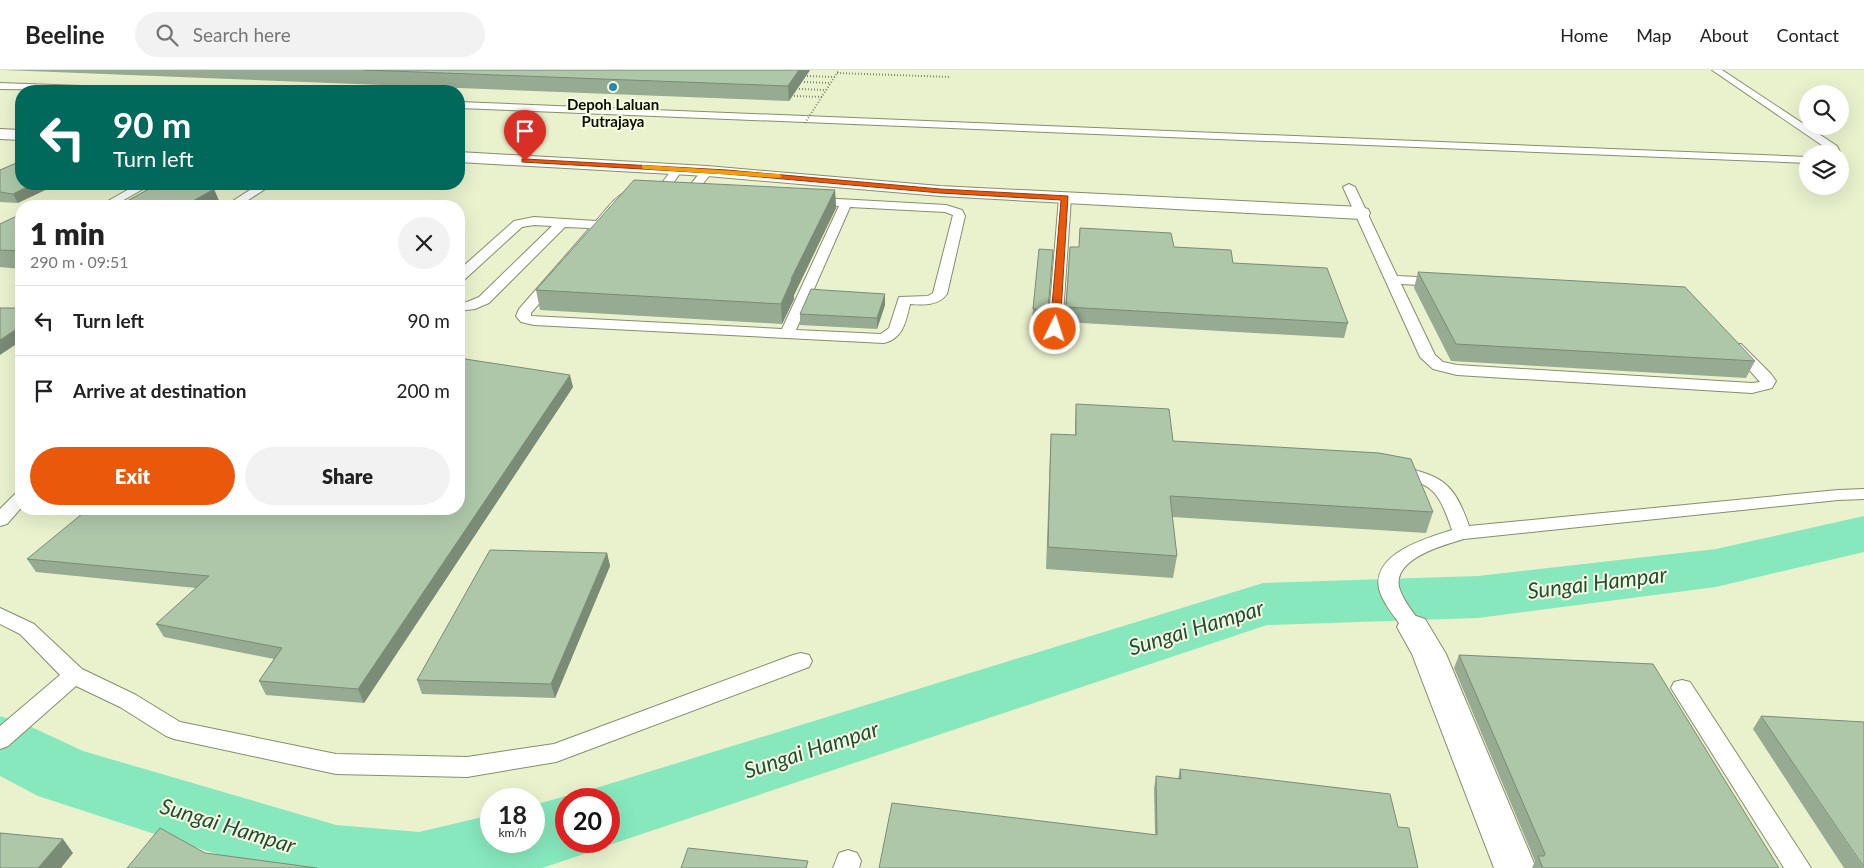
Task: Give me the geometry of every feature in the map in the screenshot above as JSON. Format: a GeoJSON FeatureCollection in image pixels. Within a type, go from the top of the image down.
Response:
{"type":"FeatureCollection","features":[{"type":"Feature","properties":{"kind":"street"},"geometry":{"type":"LineString","coordinates":[[0,134],[15,135]]}},
{"type":"Feature","properties":{"kind":"street"},"geometry":{"type":"LineString","coordinates":[[465,158],[707,171],[940,191],[1361,213]]}},
{"type":"Feature","properties":{"kind":"street"},"geometry":{"type":"LineString","coordinates":[[1413,628],[1429,654],[1515,868]]}},
{"type":"Feature","properties":{"kind":"lane"},"geometry":{"type":"LineString","coordinates":[[1716,70],[1828,145]]}},
{"type":"Feature","properties":{"kind":"lane"},"geometry":{"type":"LineString","coordinates":[[0,86],[15,87]]}},
{"type":"Feature","properties":{"kind":"lane"},"geometry":{"type":"LineString","coordinates":[[465,104],[1799,160]]}},
{"type":"Feature","properties":{"kind":"lane"},"geometry":{"type":"LineString","coordinates":[[661,192],[678,169]]}},
{"type":"Feature","properties":{"kind":"lane"},"geometry":{"type":"LineString","coordinates":[[689,194],[707,171]]}},
{"type":"Feature","properties":{"kind":"lane"},"geometry":{"type":"LineString","coordinates":[[1349,187],[1428,357],[1431,362],[1447,369],[1742,387],[1766,385],[1768,381],[1766,377],[1724,334]]}},
{"type":"Feature","properties":{"kind":"lane"},"geometry":{"type":"LineString","coordinates":[[116,200],[135,190]]}},
{"type":"Feature","properties":{"kind":"lane"},"geometry":{"type":"LineString","coordinates":[[240,200],[257,190]]}},
{"type":"Feature","properties":{"kind":"lane"},"geometry":{"type":"LineString","coordinates":[[886,299],[931,300],[940,294],[959,216],[958,213],[946,209],[643,191],[628,194],[524,312],[523,316],[526,319],[884,339],[896,332],[904,300]]}},
{"type":"Feature","properties":{"kind":"lane"},"geometry":{"type":"LineString","coordinates":[[1055,329],[1065,198]]}},
{"type":"Feature","properties":{"kind":"lane"},"geometry":{"type":"LineString","coordinates":[[787,334],[846,203]]}},
{"type":"Feature","properties":{"kind":"lane"},"geometry":{"type":"LineString","coordinates":[[465,272],[518,224],[534,221],[601,225]]}},
{"type":"Feature","properties":{"kind":"lane"},"geometry":{"type":"LineString","coordinates":[[465,306],[484,300],[562,222]]}},
{"type":"Feature","properties":{"kind":"lane"},"geometry":{"type":"LineString","coordinates":[[1392,280],[1451,283]]}},
{"type":"Feature","properties":{"kind":"lane"},"geometry":{"type":"LineString","coordinates":[[1376,466],[1410,474],[1431,482],[1445,493],[1462,532]]}},
{"type":"Feature","properties":{"kind":"lane"},"geometry":{"type":"LineString","coordinates":[[1413,628],[1389,589],[1390,578],[1397,563],[1417,548],[1462,532],[1864,494]]}},
{"type":"Feature","properties":{"kind":"lane"},"geometry":{"type":"LineString","coordinates":[[0,520],[15,504]]}},
{"type":"Feature","properties":{"kind":"lane"},"geometry":{"type":"LineString","coordinates":[[0,615],[27,629],[74,675],[128,701],[174,730],[336,764],[467,768],[556,753],[801,661]]}},
{"type":"Feature","properties":{"kind":"lane"},"geometry":{"type":"LineString","coordinates":[[0,740],[74,675]]}},
{"type":"Feature","properties":{"kind":"lane"},"geometry":{"type":"LineString","coordinates":[[1682,688],[1798,868]]}},
{"type":"Feature","properties":{"kind":"path"},"geometry":{"type":"LineString","coordinates":[[805,123],[838,71],[950,77]]}},
{"type":"Feature","properties":{"kind":"path"},"geometry":{"type":"LineString","coordinates":[[808,76],[834,77]]}},
{"type":"Feature","properties":{"kind":"path"},"geometry":{"type":"LineString","coordinates":[[804,82],[830,83]]}},
{"type":"Feature","properties":{"kind":"path"},"geometry":{"type":"LineString","coordinates":[[799,89],[826,90]]}},
{"type":"Feature","properties":{"kind":"path"},"geometry":{"type":"LineString","coordinates":[[794,96],[822,97]]}},
{"type":"Feature","properties":{"kind":"building"},"geometry":{"type":"Polygon","coordinates":[[[364,70],[799,70],[788,86],[364,70]]]}},
{"type":"Feature","properties":{"kind":"building"},"geometry":{"type":"Polygon","coordinates":[[[15,164],[15,190],[21,190],[13,194],[0,192],[0,170],[15,164]]]}},
{"type":"Feature","properties":{"kind":"building"},"geometry":{"type":"Polygon","coordinates":[[[634,180],[835,190],[791,279],[781,304],[536,290],[634,180]]]}},
{"type":"Feature","properties":{"kind":"building"},"geometry":{"type":"Polygon","coordinates":[[[147,190],[212,190],[195,200],[129,200],[147,190]]]}},
{"type":"Feature","properties":{"kind":"building"},"geometry":{"type":"Polygon","coordinates":[[[15,217],[15,251],[0,250],[0,224],[15,217]]]}},
{"type":"Feature","properties":{"kind":"building"},"geometry":{"type":"Polygon","coordinates":[[[1080,228],[1171,233],[1174,247],[1231,250],[1233,263],[1327,268],[1348,323],[1066,307],[1070,247],[1079,247],[1080,228]]]}},
{"type":"Feature","properties":{"kind":"building"},"geometry":{"type":"Polygon","coordinates":[[[1039,249],[1053,250],[1048,310],[1033,309],[1039,249]]]}},
{"type":"Feature","properties":{"kind":"building"},"geometry":{"type":"Polygon","coordinates":[[[1418,272],[1685,287],[1755,361],[1456,344],[1418,272]]]}},
{"type":"Feature","properties":{"kind":"building"},"geometry":{"type":"Polygon","coordinates":[[[811,289],[885,294],[877,318],[800,314],[811,289]]]}},
{"type":"Feature","properties":{"kind":"building"},"geometry":{"type":"Polygon","coordinates":[[[0,308],[15,308],[15,330],[0,340],[0,308]]]}},
{"type":"Feature","properties":{"kind":"building"},"geometry":{"type":"Polygon","coordinates":[[[465,359],[570,375],[358,689],[259,681],[282,648],[156,624],[209,576],[27,559],[81,515],[465,515],[465,359]]]}},
{"type":"Feature","properties":{"kind":"building"},"geometry":{"type":"Polygon","coordinates":[[[1076,404],[1169,409],[1173,441],[1379,453],[1411,459],[1433,512],[1170,496],[1177,556],[1048,547],[1051,434],[1076,435],[1076,404]]]}},
{"type":"Feature","properties":{"kind":"building"},"geometry":{"type":"Polygon","coordinates":[[[490,550],[607,553],[551,684],[417,680],[490,550]]]}},
{"type":"Feature","properties":{"kind":"building"},"geometry":{"type":"Polygon","coordinates":[[[1459,655],[1653,664],[1779,868],[1543,868],[1538,856],[1544,856],[1545,854],[1459,655]]]}},
{"type":"Feature","properties":{"kind":"building"},"geometry":{"type":"Polygon","coordinates":[[[1761,716],[1864,722],[1864,867],[1761,716]]]}},
{"type":"Feature","properties":{"kind":"building"},"geometry":{"type":"Polygon","coordinates":[[[1180,769],[1390,794],[1398,827],[1409,828],[1418,868],[879,868],[892,803],[1157,835],[1156,776],[1181,779],[1180,769]]]}},
{"type":"Feature","properties":{"kind":"building"},"geometry":{"type":"Polygon","coordinates":[[[160,828],[205,853],[317,868],[127,868],[160,828]]]}},
{"type":"Feature","properties":{"kind":"building"},"geometry":{"type":"Polygon","coordinates":[[[0,833],[63,839],[38,868],[0,868],[0,833]]]}},
{"type":"Feature","properties":{"kind":"building"},"geometry":{"type":"Polygon","coordinates":[[[688,848],[808,861],[806,868],[681,868],[688,848]]]}},
{"type":"Feature","properties":{"kind":"waterway","name":"Sungai Hampar"},"geometry":{"type":"LineString","coordinates":[[620,810],[1263,604],[1478,597],[1716,568],[1864,534]]}},
{"type":"Feature","properties":{"kind":"waterway","name":"Sungai Hampar"},"geometry":{"type":"LineString","coordinates":[[0,744],[64,775],[336,859],[419,866],[480,851]]}},
{"type":"Feature","properties":{"kind":"waterway","name":"Sungai Hampar"},"geometry":{"type":"LineString","coordinates":[[545,835],[555,831]]}},
{"type":"Feature","properties":{"kind":"slow traffic"},"geometry":{"type":"LineString","coordinates":[[644,167],[779,176]]}},
{"type":"Feature","properties":{"kind":"place","name":"Depoh Laluan Putrajaya"},"geometry":{"type":"Point","coordinates":[613,87]}},
{"type":"Feature","properties":{"kind":"route"},"geometry":{"type":"LineString","coordinates":[[525,161],[727,172],[940,191],[1065,198],[1055,329]]}}]}
